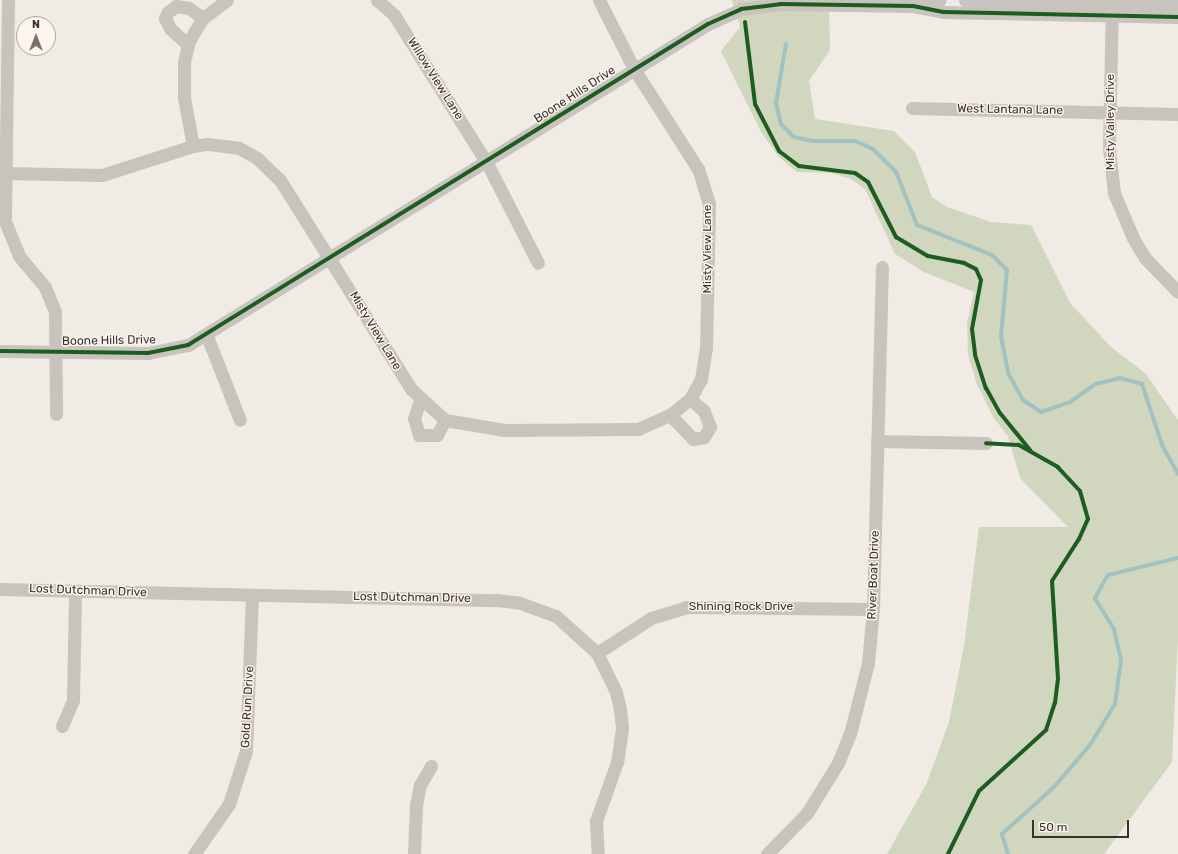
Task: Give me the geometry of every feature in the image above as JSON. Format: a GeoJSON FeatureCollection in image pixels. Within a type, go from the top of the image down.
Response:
{"type":"FeatureCollection","features":[{"type":"Feature","properties":{"kind":"street"},"geometry":{"type":"LineString","coordinates":[[8,0],[4,173],[5,221],[11,241],[51,299],[57,352],[56,414]]}},
{"type":"Feature","properties":{"kind":"street"},"geometry":{"type":"LineString","coordinates":[[193,146],[182,78],[188,45],[203,18],[227,0]]}},
{"type":"Feature","properties":{"kind":"street","name":"Willow View Lane"},"geometry":{"type":"LineString","coordinates":[[376,0],[394,15],[487,163],[538,263]]}},
{"type":"Feature","properties":{"kind":"street","name":"Misty View Lane"},"geometry":{"type":"LineString","coordinates":[[4,173],[102,175],[193,146],[208,144],[240,148],[269,167],[332,259],[420,400],[445,420],[504,430],[620,431],[654,423],[670,415],[690,399],[701,379],[706,349],[709,204],[698,169],[634,69],[599,0]]}},
{"type":"Feature","properties":{"kind":"street","name":"Boone Hills Drive"},"geometry":{"type":"LineString","coordinates":[[913,6],[940,0]]}},
{"type":"Feature","properties":{"kind":"street","name":"Boone Hills Drive"},"geometry":{"type":"LineString","coordinates":[[965,0],[1111,9],[1178,17]]}},
{"type":"Feature","properties":{"kind":"street","name":"Boone Hills Drive"},"geometry":{"type":"LineString","coordinates":[[0,351],[148,353],[188,345],[207,336],[332,259],[708,24],[741,9],[780,4],[913,6],[944,12],[1111,9],[1178,5]]}},
{"type":"Feature","properties":{"kind":"street"},"geometry":{"type":"LineString","coordinates":[[188,45],[170,28],[165,18],[168,12],[176,6],[190,8],[203,18]]}},
{"type":"Feature","properties":{"kind":"street","name":"Misty Valley Drive"},"geometry":{"type":"LineString","coordinates":[[1111,9],[1109,112],[1110,170],[1122,217],[1146,258],[1178,292]]}},
{"type":"Feature","properties":{"kind":"street","name":"West Lantana Lane"},"geometry":{"type":"LineString","coordinates":[[912,108],[1178,114]]}},
{"type":"Feature","properties":{"kind":"street","name":"River Boat Drive"},"geometry":{"type":"LineString","coordinates":[[767,854],[808,813],[838,763],[860,700],[873,609],[882,267]]}},
{"type":"Feature","properties":{"kind":"street"},"geometry":{"type":"LineString","coordinates":[[207,336],[240,420]]}},
{"type":"Feature","properties":{"kind":"street"},"geometry":{"type":"LineString","coordinates":[[670,415],[693,439],[704,437],[710,427],[704,411],[690,399]]}},
{"type":"Feature","properties":{"kind":"street"},"geometry":{"type":"LineString","coordinates":[[420,400],[414,418],[419,435],[438,435],[445,420]]}},
{"type":"Feature","properties":{"kind":"street"},"geometry":{"type":"LineString","coordinates":[[877,441],[986,443]]}},
{"type":"Feature","properties":{"kind":"street","name":"Lost Dutchman Drive"},"geometry":{"type":"LineString","coordinates":[[0,589],[520,603],[556,616],[597,653],[616,692],[622,728],[617,762],[596,821],[598,854]]}},
{"type":"Feature","properties":{"kind":"street"},"geometry":{"type":"LineString","coordinates":[[62,726],[73,700],[75,591]]}},
{"type":"Feature","properties":{"kind":"street","name":"Gold Run Drive"},"geometry":{"type":"LineString","coordinates":[[194,854],[229,804],[246,751],[252,595]]}},
{"type":"Feature","properties":{"kind":"street","name":"Shining Rock Drive"},"geometry":{"type":"LineString","coordinates":[[597,653],[651,618],[686,607],[873,609]]}},
{"type":"Feature","properties":{"kind":"street"},"geometry":{"type":"LineString","coordinates":[[414,854],[416,805],[420,786],[431,766]]}},
{"type":"Feature","properties":{"kind":"green space"},"geometry":{"type":"Polygon","coordinates":[[[732,0],[829,0],[830,50],[809,81],[815,119],[894,131],[915,152],[932,197],[947,207],[991,222],[1031,225],[1070,303],[1111,347],[1145,373],[1178,420],[1178,637],[1172,762],[1104,854],[887,854],[926,785],[949,722],[964,646],[979,527],[1068,527],[1020,478],[1008,436],[993,417],[976,382],[968,354],[967,323],[974,292],[924,272],[895,254],[865,189],[851,179],[831,173],[797,172],[779,157],[761,132],[721,51],[740,27],[732,0]]]}},
{"type":"Feature","properties":{"kind":"waterway"},"geometry":{"type":"LineString","coordinates":[[786,44],[776,103],[781,124],[794,137],[812,141],[855,141],[873,149],[896,172],[917,225],[992,255],[1007,270],[1001,336],[1008,373],[1023,400],[1041,412],[1070,402],[1096,384],[1120,378],[1142,384],[1162,445],[1178,474]]}},
{"type":"Feature","properties":{"kind":"waterway"},"geometry":{"type":"LineString","coordinates":[[1008,854],[1002,834],[1054,787],[1090,745],[1115,704],[1121,660],[1114,629],[1095,598],[1108,575],[1178,558]]}},
{"type":"Feature","properties":{"kind":"cycle path"},"geometry":{"type":"LineString","coordinates":[[0,351],[148,353],[188,345],[708,24],[741,9],[780,4],[913,6],[943,12],[1178,17]]}},
{"type":"Feature","properties":{"kind":"cycle path"},"geometry":{"type":"LineString","coordinates":[[745,22],[755,104],[779,151],[799,166],[855,173],[868,182],[896,237],[928,256],[964,263],[976,269],[981,280],[972,329],[975,355],[986,388],[1000,413],[1030,450]]}},
{"type":"Feature","properties":{"kind":"cycle path"},"geometry":{"type":"LineString","coordinates":[[948,854],[979,791],[1046,730],[1055,703],[1058,679],[1052,581],[1079,539],[1088,519],[1080,491],[1058,467],[1019,445],[986,443]]}}]}
